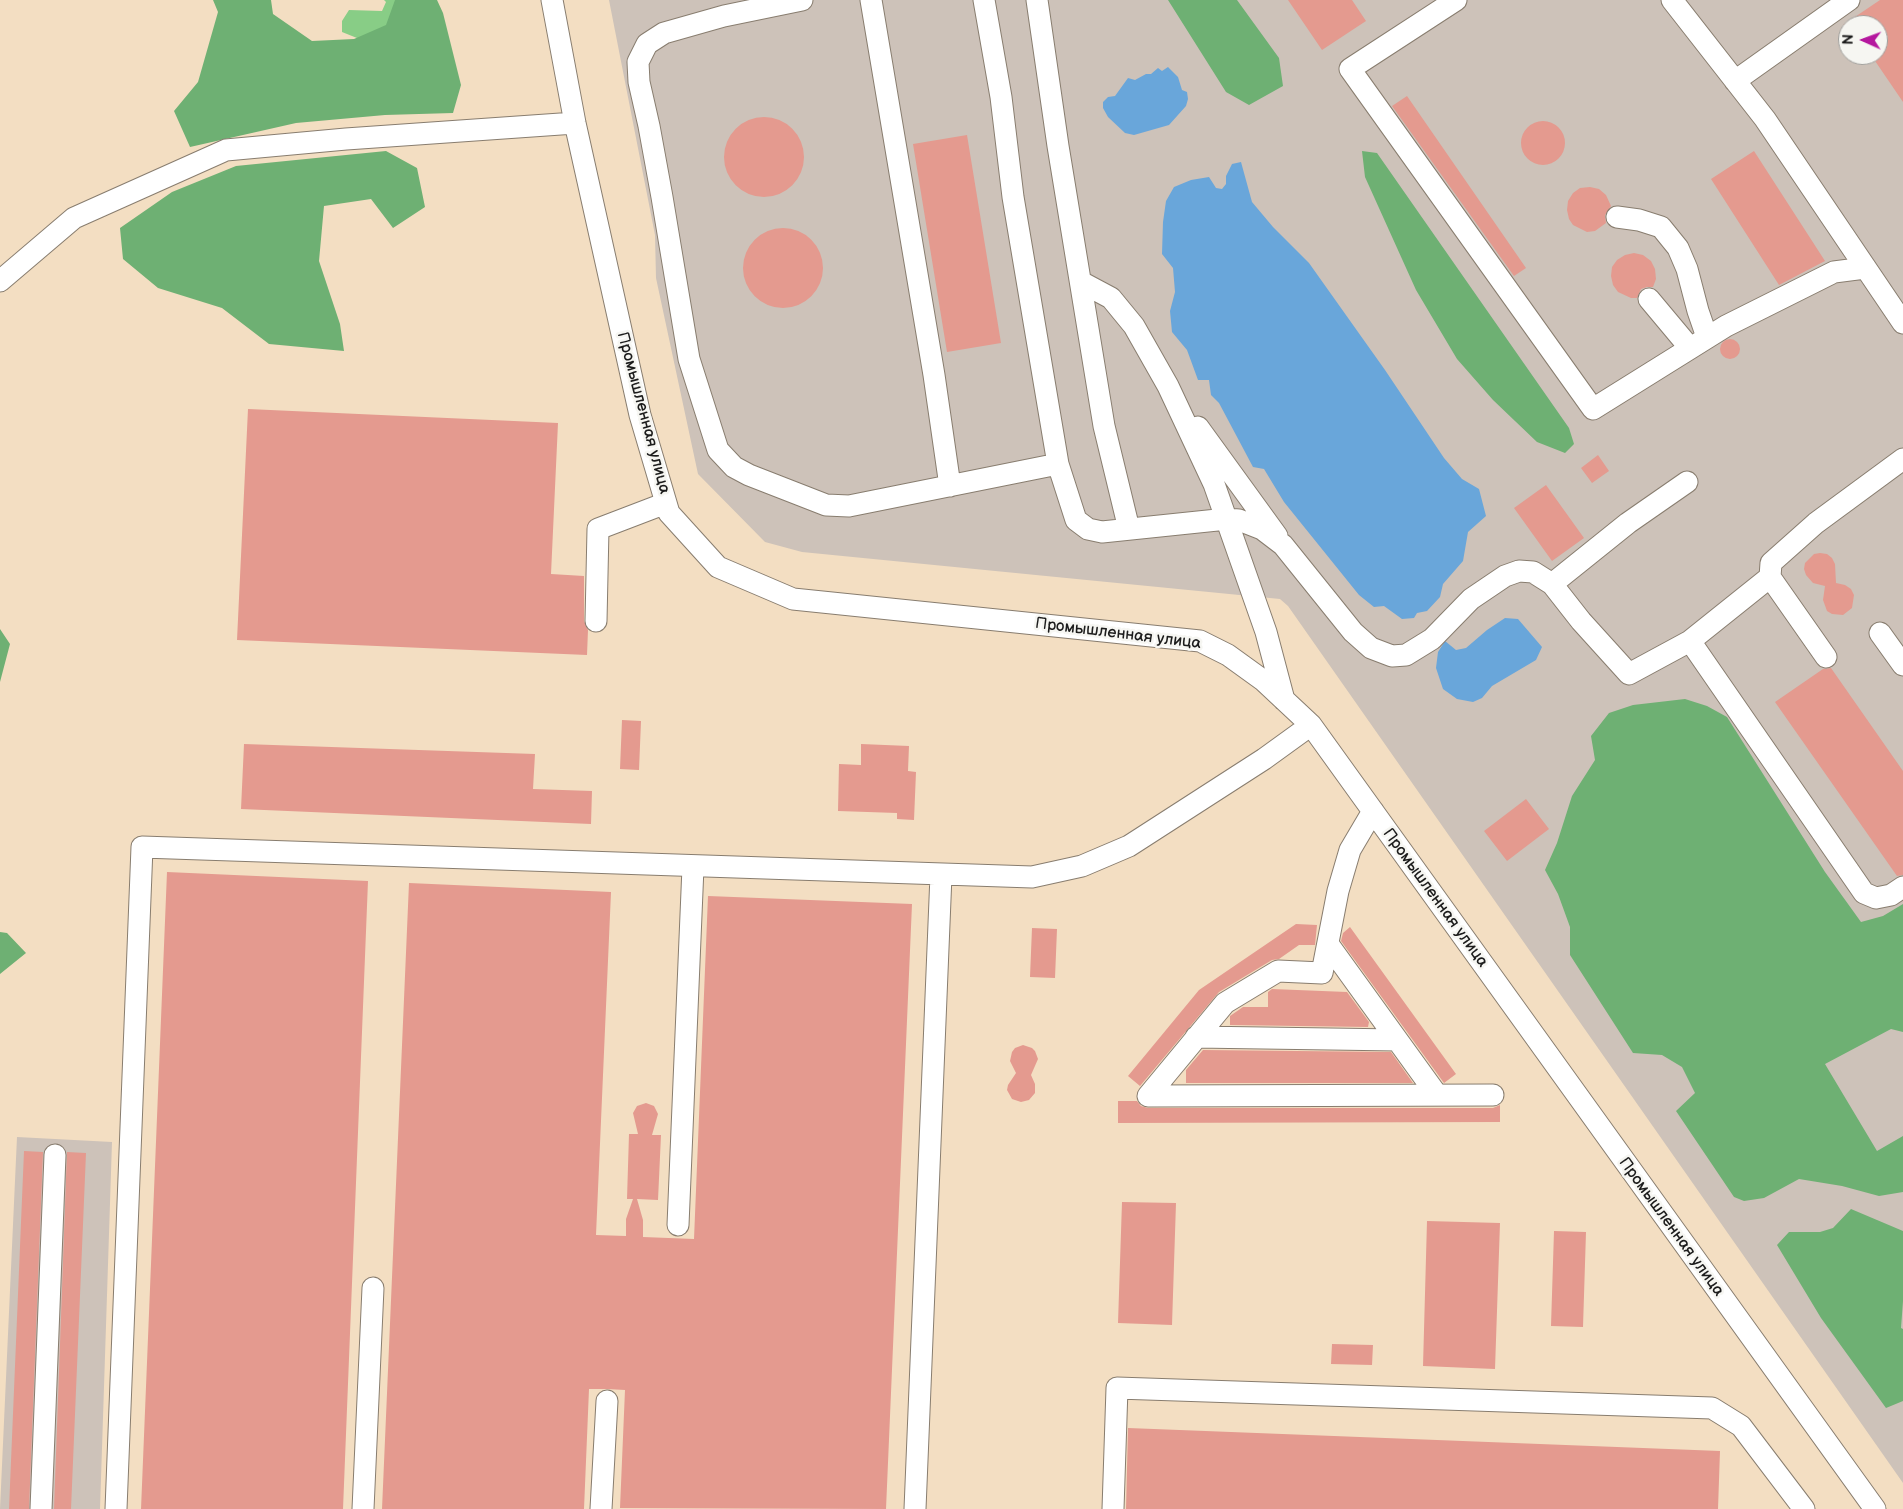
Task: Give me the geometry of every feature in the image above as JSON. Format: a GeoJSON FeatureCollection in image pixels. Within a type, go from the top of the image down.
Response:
{"type":"FeatureCollection","features":[{"type":"Feature","properties":{"kind":"street","name":"Промышленная улица"},"geometry":{"type":"LineString","coordinates":[[552,0],[575,123],[640,415],[669,512],[718,567],[793,599],[1200,641],[1228,655],[1264,681],[1311,725],[1867,1506]]}},
{"type":"Feature","properties":{"kind":"street"},"geometry":{"type":"LineString","coordinates":[[802,0],[724,16],[664,33],[648,44],[638,62],[639,82],[649,126],[684,334],[694,378],[718,450],[734,467],[749,475],[826,505],[849,506],[1058,464]]}},
{"type":"Feature","properties":{"kind":"street"},"geometry":{"type":"LineString","coordinates":[[870,0],[929,347],[950,486]]}},
{"type":"Feature","properties":{"kind":"street"},"geometry":{"type":"LineString","coordinates":[[984,0],[1001,97],[1014,198],[1058,464],[1076,520],[1088,529],[1102,532],[1227,519],[1239,520],[1262,529],[1283,544]]}},
{"type":"Feature","properties":{"kind":"street"},"geometry":{"type":"LineString","coordinates":[[1038,0],[1058,146],[1104,426],[1129,529]]}},
{"type":"Feature","properties":{"kind":"street"},"geometry":{"type":"LineString","coordinates":[[1456,0],[1350,69],[1592,408],[1726,326],[1834,272],[1865,268]]}},
{"type":"Feature","properties":{"kind":"street"},"geometry":{"type":"LineString","coordinates":[[1672,0],[1765,118],[1903,323]]}},
{"type":"Feature","properties":{"kind":"street"},"geometry":{"type":"LineString","coordinates":[[1735,81],[1849,0]]}},
{"type":"Feature","properties":{"kind":"street"},"geometry":{"type":"LineString","coordinates":[[0,281],[74,218],[226,150],[346,139],[575,123]]}},
{"type":"Feature","properties":{"kind":"street"},"geometry":{"type":"LineString","coordinates":[[1617,217],[1639,220],[1660,228],[1678,248],[1687,268],[1698,310],[1699,343]]}},
{"type":"Feature","properties":{"kind":"street"},"geometry":{"type":"LineString","coordinates":[[1081,282],[1111,298],[1134,326],[1168,386],[1214,484],[1227,519],[1266,632],[1284,700]]}},
{"type":"Feature","properties":{"kind":"street"},"geometry":{"type":"LineString","coordinates":[[1649,299],[1699,343]]}},
{"type":"Feature","properties":{"kind":"street"},"geometry":{"type":"LineString","coordinates":[[1168,386],[1283,544],[1353,632],[1371,648],[1392,656],[1406,654],[1432,639],[1472,600],[1505,576],[1519,571],[1533,572],[1552,584],[1581,621],[1629,674],[1690,641],[1770,577]]}},
{"type":"Feature","properties":{"kind":"street"},"geometry":{"type":"LineString","coordinates":[[1826,657],[1770,577],[1771,563],[1803,534],[1903,459]]}},
{"type":"Feature","properties":{"kind":"street"},"geometry":{"type":"LineString","coordinates":[[1552,584],[1628,523],[1687,482]]}},
{"type":"Feature","properties":{"kind":"street"},"geometry":{"type":"LineString","coordinates":[[596,621],[598,529],[666,502]]}},
{"type":"Feature","properties":{"kind":"street"},"geometry":{"type":"LineString","coordinates":[[1880,633],[1903,665]]}},
{"type":"Feature","properties":{"kind":"street"},"geometry":{"type":"LineString","coordinates":[[1690,641],[1864,893],[1876,898],[1891,895],[1903,887]]}},
{"type":"Feature","properties":{"kind":"street"},"geometry":{"type":"LineString","coordinates":[[116,1509],[142,848],[1032,877],[1082,866],[1129,846],[1311,725]]}},
{"type":"Feature","properties":{"kind":"street"},"geometry":{"type":"LineString","coordinates":[[1322,973],[1338,891],[1350,850],[1373,811]]}},
{"type":"Feature","properties":{"kind":"street"},"geometry":{"type":"LineString","coordinates":[[678,1225],[693,867]]}},
{"type":"Feature","properties":{"kind":"street"},"geometry":{"type":"LineString","coordinates":[[915,1509],[941,875]]}},
{"type":"Feature","properties":{"kind":"street"},"geometry":{"type":"LineString","coordinates":[[1328,944],[1437,1095]]}},
{"type":"Feature","properties":{"kind":"street"},"geometry":{"type":"LineString","coordinates":[[1349,974],[1278,971],[1225,1003],[1148,1096],[1493,1095]]}},
{"type":"Feature","properties":{"kind":"street"},"geometry":{"type":"LineString","coordinates":[[1196,1037],[1397,1040]]}},
{"type":"Feature","properties":{"kind":"street"},"geometry":{"type":"LineString","coordinates":[[41,1509],[56,1155]]}},
{"type":"Feature","properties":{"kind":"street"},"geometry":{"type":"LineString","coordinates":[[363,1509],[373,1288]]}},
{"type":"Feature","properties":{"kind":"street"},"geometry":{"type":"LineString","coordinates":[[1113,1509],[1117,1388],[1712,1408],[1742,1426],[1804,1509]]}},
{"type":"Feature","properties":{"kind":"street"},"geometry":{"type":"LineString","coordinates":[[601,1509],[607,1402]]}},
{"type":"Feature","properties":{"kind":"shaded area"},"geometry":{"type":"Polygon","coordinates":[[[609,0],[1903,0],[1903,1483],[1288,606],[1280,599],[802,552],[765,542],[698,474],[656,278],[655,235],[609,0]]]}},
{"type":"Feature","properties":{"kind":"shaded area"},"geometry":{"type":"Polygon","coordinates":[[[17,1137],[112,1142],[100,1509],[0,1509],[17,1137]]]}},
{"type":"Feature","properties":{"kind":"green space"},"geometry":{"type":"Polygon","coordinates":[[[213,0],[271,0],[273,14],[312,41],[354,39],[386,25],[395,0],[437,0],[443,13],[461,85],[453,113],[385,115],[296,123],[190,147],[174,111],[198,82],[218,12],[213,0]]]}},
{"type":"Feature","properties":{"kind":"green space"},"geometry":{"type":"Polygon","coordinates":[[[384,0],[403,0],[393,26],[362,40],[342,32],[342,21],[349,10],[382,11],[386,2],[384,0]]]}},
{"type":"Feature","properties":{"kind":"green space"},"geometry":{"type":"Polygon","coordinates":[[[1168,0],[1237,0],[1279,58],[1283,86],[1249,105],[1226,92],[1168,0]]]}},
{"type":"Feature","properties":{"kind":"green space"},"geometry":{"type":"Polygon","coordinates":[[[386,151],[417,168],[425,207],[393,228],[371,199],[324,206],[319,261],[340,324],[344,351],[269,344],[222,308],[158,288],[123,259],[120,228],[172,192],[236,166],[386,151]]]}},
{"type":"Feature","properties":{"kind":"green space"},"geometry":{"type":"Polygon","coordinates":[[[1362,151],[1377,153],[1569,428],[1574,444],[1565,453],[1537,442],[1493,400],[1457,359],[1416,290],[1365,177],[1362,151]]]}},
{"type":"Feature","properties":{"kind":"green space"},"geometry":{"type":"Polygon","coordinates":[[[0,629],[10,644],[0,682],[0,629]]]}},
{"type":"Feature","properties":{"kind":"green space"},"geometry":{"type":"Polygon","coordinates":[[[1685,699],[1707,706],[1727,717],[1825,872],[1861,922],[1883,916],[1903,904],[1903,1032],[1891,1029],[1825,1064],[1877,1151],[1903,1136],[1903,1192],[1879,1196],[1842,1186],[1799,1179],[1764,1198],[1744,1201],[1734,1197],[1676,1111],[1695,1093],[1682,1067],[1662,1055],[1633,1053],[1570,955],[1570,927],[1558,894],[1545,870],[1557,843],[1572,796],[1595,760],[1591,736],[1609,713],[1633,705],[1685,699]]]}},
{"type":"Feature","properties":{"kind":"green space"},"geometry":{"type":"Polygon","coordinates":[[[0,932],[7,933],[26,953],[0,974],[0,932]]]}},
{"type":"Feature","properties":{"kind":"green space"},"geometry":{"type":"Polygon","coordinates":[[[1851,1209],[1903,1231],[1901,1328],[1903,1329],[1903,1401],[1886,1408],[1821,1318],[1777,1245],[1789,1232],[1820,1232],[1833,1228],[1851,1209]]]}},
{"type":"Feature","properties":{"kind":"water"},"geometry":{"type":"Polygon","coordinates":[[[1168,67],[1178,77],[1182,90],[1187,92],[1186,106],[1169,125],[1134,135],[1125,133],[1108,117],[1103,108],[1103,102],[1108,97],[1115,96],[1128,78],[1135,80],[1146,74],[1151,74],[1158,68],[1162,71],[1168,67]]]}},
{"type":"Feature","properties":{"kind":"water"},"geometry":{"type":"Polygon","coordinates":[[[1241,162],[1252,202],[1273,227],[1309,263],[1385,370],[1444,458],[1462,479],[1479,489],[1486,516],[1468,532],[1463,561],[1443,584],[1440,597],[1427,611],[1417,613],[1414,618],[1402,619],[1384,606],[1374,607],[1359,595],[1284,502],[1264,469],[1253,467],[1219,403],[1211,395],[1209,380],[1198,380],[1187,350],[1172,332],[1170,311],[1175,292],[1173,268],[1162,254],[1166,201],[1174,187],[1191,180],[1209,177],[1216,188],[1222,189],[1226,184],[1226,176],[1232,164],[1241,162]]]}},
{"type":"Feature","properties":{"kind":"water"},"geometry":{"type":"Polygon","coordinates":[[[1505,618],[1518,619],[1542,647],[1536,660],[1492,686],[1482,698],[1473,702],[1457,699],[1443,689],[1436,668],[1438,652],[1445,641],[1456,650],[1466,648],[1505,618]]]}},
{"type":"Feature","properties":{"kind":"building"},"geometry":{"type":"Polygon","coordinates":[[[1288,0],[1352,0],[1366,21],[1322,50],[1288,0]]]}},
{"type":"Feature","properties":{"kind":"building"},"geometry":{"type":"Polygon","coordinates":[[[1880,0],[1903,0],[1903,102],[1878,65],[1888,65],[1888,15],[1858,15],[1880,0]]]}},
{"type":"Feature","properties":{"kind":"building"},"geometry":{"type":"Polygon","coordinates":[[[1407,96],[1526,268],[1514,276],[1392,106],[1407,96]]]}},
{"type":"Feature","properties":{"kind":"building"},"geometry":{"type":"Polygon","coordinates":[[[764,117],[779,120],[792,129],[801,142],[804,157],[801,172],[792,185],[779,194],[764,197],[749,194],[736,185],[727,172],[724,157],[727,142],[736,129],[749,120],[764,117]]]}},
{"type":"Feature","properties":{"kind":"building"},"geometry":{"type":"Polygon","coordinates":[[[1547,121],[1559,127],[1564,134],[1564,152],[1559,159],[1552,164],[1539,165],[1531,162],[1524,155],[1521,139],[1524,131],[1531,124],[1547,121]]]}},
{"type":"Feature","properties":{"kind":"building"},"geometry":{"type":"Polygon","coordinates":[[[967,135],[1001,343],[947,352],[913,144],[967,135]]]}},
{"type":"Feature","properties":{"kind":"building"},"geometry":{"type":"Polygon","coordinates":[[[1754,151],[1825,261],[1779,285],[1711,179],[1754,151]]]}},
{"type":"Feature","properties":{"kind":"building"},"geometry":{"type":"Polygon","coordinates":[[[1590,187],[1599,189],[1606,195],[1611,206],[1605,215],[1606,223],[1595,231],[1587,232],[1573,225],[1567,210],[1568,201],[1573,193],[1580,188],[1590,187]]]}},
{"type":"Feature","properties":{"kind":"building"},"geometry":{"type":"Polygon","coordinates":[[[783,228],[798,231],[811,240],[820,253],[823,268],[820,283],[811,296],[798,305],[783,308],[768,305],[755,296],[746,283],[743,268],[746,253],[755,240],[768,231],[783,228]]]}},
{"type":"Feature","properties":{"kind":"building"},"geometry":{"type":"Polygon","coordinates":[[[1634,253],[1643,255],[1651,261],[1655,269],[1656,279],[1653,287],[1641,289],[1637,298],[1631,298],[1618,292],[1613,285],[1611,276],[1612,267],[1617,260],[1625,255],[1634,253]]]}},
{"type":"Feature","properties":{"kind":"building"},"geometry":{"type":"Polygon","coordinates":[[[1726,339],[1734,339],[1740,345],[1740,353],[1734,359],[1726,359],[1720,353],[1720,345],[1726,339]]]}},
{"type":"Feature","properties":{"kind":"building"},"geometry":{"type":"Polygon","coordinates":[[[248,409],[558,423],[551,574],[584,576],[584,621],[588,630],[587,655],[237,640],[248,409]]]}},
{"type":"Feature","properties":{"kind":"building"},"geometry":{"type":"Polygon","coordinates":[[[1598,455],[1609,471],[1592,483],[1581,468],[1598,455]]]}},
{"type":"Feature","properties":{"kind":"building"},"geometry":{"type":"Polygon","coordinates":[[[1546,485],[1584,538],[1552,561],[1514,508],[1546,485]]]}},
{"type":"Feature","properties":{"kind":"building"},"geometry":{"type":"Polygon","coordinates":[[[1814,554],[1827,554],[1832,558],[1835,564],[1836,583],[1851,589],[1854,595],[1852,608],[1843,615],[1832,614],[1827,611],[1823,600],[1825,586],[1813,583],[1806,575],[1805,563],[1814,554]]]}},
{"type":"Feature","properties":{"kind":"building"},"geometry":{"type":"Polygon","coordinates":[[[1831,668],[1903,771],[1903,875],[1897,876],[1775,702],[1823,669],[1831,668]]]}},
{"type":"Feature","properties":{"kind":"building"},"geometry":{"type":"Polygon","coordinates":[[[622,720],[641,721],[639,770],[620,769],[622,720]]]}},
{"type":"Feature","properties":{"kind":"building"},"geometry":{"type":"Polygon","coordinates":[[[244,744],[535,754],[533,789],[592,791],[591,824],[241,809],[244,744]]]}},
{"type":"Feature","properties":{"kind":"building"},"geometry":{"type":"Polygon","coordinates":[[[861,744],[909,746],[908,771],[916,772],[914,820],[897,819],[897,813],[838,811],[839,764],[861,765],[861,744]]]}},
{"type":"Feature","properties":{"kind":"building"},"geometry":{"type":"Polygon","coordinates":[[[1526,799],[1549,829],[1507,861],[1484,831],[1526,799]]]}},
{"type":"Feature","properties":{"kind":"building"},"geometry":{"type":"Polygon","coordinates":[[[167,872],[368,881],[343,1509],[141,1509],[167,872]]]}},
{"type":"Feature","properties":{"kind":"building"},"geometry":{"type":"Polygon","coordinates":[[[409,883],[611,892],[596,1235],[626,1236],[626,1219],[633,1199],[627,1199],[629,1134],[638,1134],[633,1113],[637,1106],[646,1103],[654,1106],[658,1114],[652,1135],[661,1135],[658,1200],[637,1199],[643,1220],[643,1237],[694,1239],[708,896],[912,904],[886,1509],[620,1508],[625,1390],[589,1389],[584,1509],[382,1509],[409,883]]]}},
{"type":"Feature","properties":{"kind":"building"},"geometry":{"type":"Polygon","coordinates":[[[1296,924],[1317,925],[1315,945],[1299,945],[1279,959],[1272,960],[1219,992],[1140,1086],[1128,1076],[1199,990],[1296,924]]]}},
{"type":"Feature","properties":{"kind":"building"},"geometry":{"type":"Polygon","coordinates":[[[1350,927],[1456,1074],[1444,1083],[1341,941],[1343,933],[1350,927]]]}},
{"type":"Feature","properties":{"kind":"building"},"geometry":{"type":"Polygon","coordinates":[[[1032,928],[1057,929],[1055,978],[1030,977],[1032,928]]]}},
{"type":"Feature","properties":{"kind":"building"},"geometry":{"type":"Polygon","coordinates":[[[1272,989],[1347,992],[1369,1022],[1368,1027],[1230,1025],[1230,1016],[1243,1007],[1268,1007],[1268,992],[1272,989]]]}},
{"type":"Feature","properties":{"kind":"building"},"geometry":{"type":"Polygon","coordinates":[[[1023,1045],[1032,1048],[1038,1059],[1031,1075],[1035,1084],[1035,1093],[1029,1100],[1021,1102],[1012,1099],[1007,1090],[1016,1073],[1010,1061],[1012,1052],[1015,1048],[1023,1045]]]}},
{"type":"Feature","properties":{"kind":"building"},"geometry":{"type":"Polygon","coordinates":[[[1203,1050],[1391,1052],[1413,1083],[1186,1083],[1186,1070],[1203,1050]]]}},
{"type":"Feature","properties":{"kind":"building"},"geometry":{"type":"Polygon","coordinates":[[[1118,1101],[1137,1101],[1141,1106],[1148,1108],[1493,1108],[1500,1105],[1500,1122],[1118,1123],[1118,1101]]]}},
{"type":"Feature","properties":{"kind":"building"},"geometry":{"type":"Polygon","coordinates":[[[24,1151],[43,1152],[29,1509],[9,1509],[24,1151]]]}},
{"type":"Feature","properties":{"kind":"building"},"geometry":{"type":"Polygon","coordinates":[[[67,1152],[86,1153],[71,1509],[54,1509],[67,1152]]]}},
{"type":"Feature","properties":{"kind":"building"},"geometry":{"type":"Polygon","coordinates":[[[1122,1202],[1176,1203],[1172,1325],[1118,1323],[1122,1202]]]}},
{"type":"Feature","properties":{"kind":"building"},"geometry":{"type":"Polygon","coordinates":[[[1427,1221],[1500,1223],[1495,1369],[1423,1366],[1427,1221]]]}},
{"type":"Feature","properties":{"kind":"building"},"geometry":{"type":"Polygon","coordinates":[[[1554,1231],[1586,1232],[1583,1327],[1551,1326],[1554,1231]]]}},
{"type":"Feature","properties":{"kind":"building"},"geometry":{"type":"Polygon","coordinates":[[[1332,1344],[1373,1345],[1372,1365],[1331,1364],[1332,1344]]]}},
{"type":"Feature","properties":{"kind":"building"},"geometry":{"type":"Polygon","coordinates":[[[1128,1428],[1720,1451],[1718,1509],[1126,1509],[1128,1428]]]}}]}
